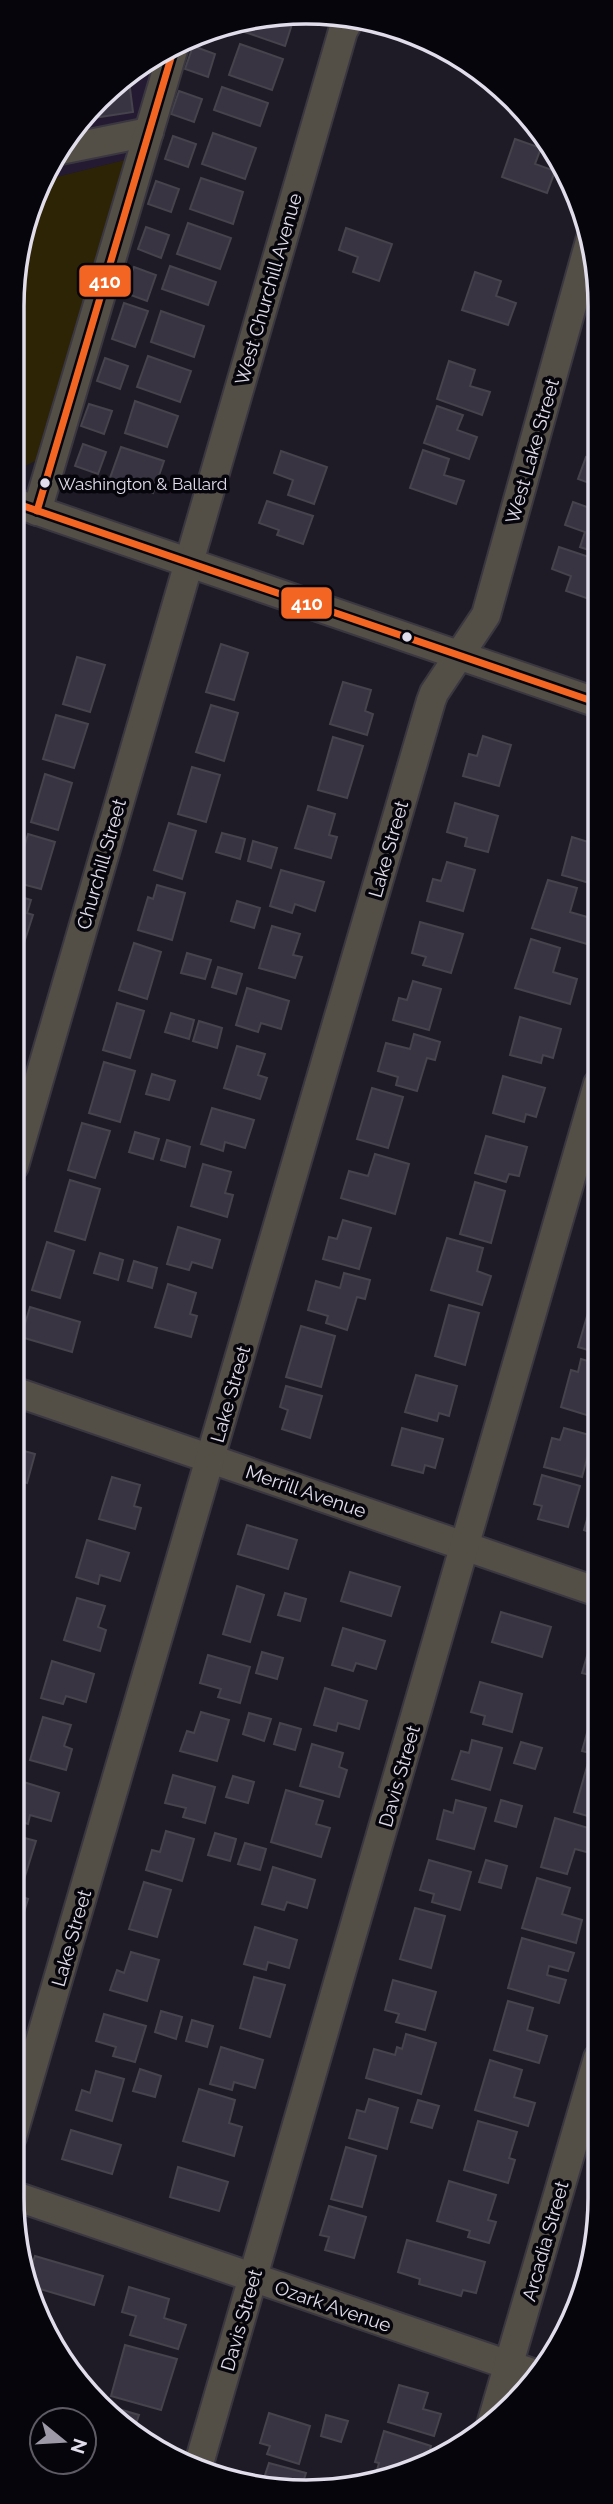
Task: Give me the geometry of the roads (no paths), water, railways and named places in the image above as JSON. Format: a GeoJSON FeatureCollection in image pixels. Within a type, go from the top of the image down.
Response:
{"type":"FeatureCollection","features":[{"type":"Feature","properties":{"kind":"street","name":"West Churchill Avenue"},"geometry":{"type":"LineString","coordinates":[[188,563],[345,27]]}},
{"type":"Feature","properties":{"kind":"street"},"geometry":{"type":"LineString","coordinates":[[170,60],[26,507],[588,700]]}},
{"type":"Feature","properties":{"kind":"street"},"geometry":{"type":"LineString","coordinates":[[74,147],[149,132]]}},
{"type":"Feature","properties":{"kind":"street","name":"West Lake Street"},"geometry":{"type":"LineString","coordinates":[[459,656],[486,615],[585,261]]}},
{"type":"Feature","properties":{"kind":"street","name":"Churchill Street"},"geometry":{"type":"LineString","coordinates":[[24,1131],[188,563]]}},
{"type":"Feature","properties":{"kind":"street","name":"Lake Street"},"geometry":{"type":"LineString","coordinates":[[24,2096],[431,701],[459,656]]}},
{"type":"Feature","properties":{"kind":"street","name":"Davis Street"},"geometry":{"type":"LineString","coordinates":[[200,2459],[588,1119]]}},
{"type":"Feature","properties":{"kind":"street","name":"Merrill Avenue"},"geometry":{"type":"LineString","coordinates":[[24,1395],[588,1589]]}},
{"type":"Feature","properties":{"kind":"street","name":"Arcadia Street"},"geometry":{"type":"LineString","coordinates":[[497,2405],[588,2092]]}},
{"type":"Feature","properties":{"kind":"street","name":"Ozark Avenue"},"geometry":{"type":"LineString","coordinates":[[24,2198],[528,2372]]}},
{"type":"Feature","properties":{"kind":"place","name":"Washington & Ballard"},"geometry":{"type":"Point","coordinates":[45,483]}}]}
